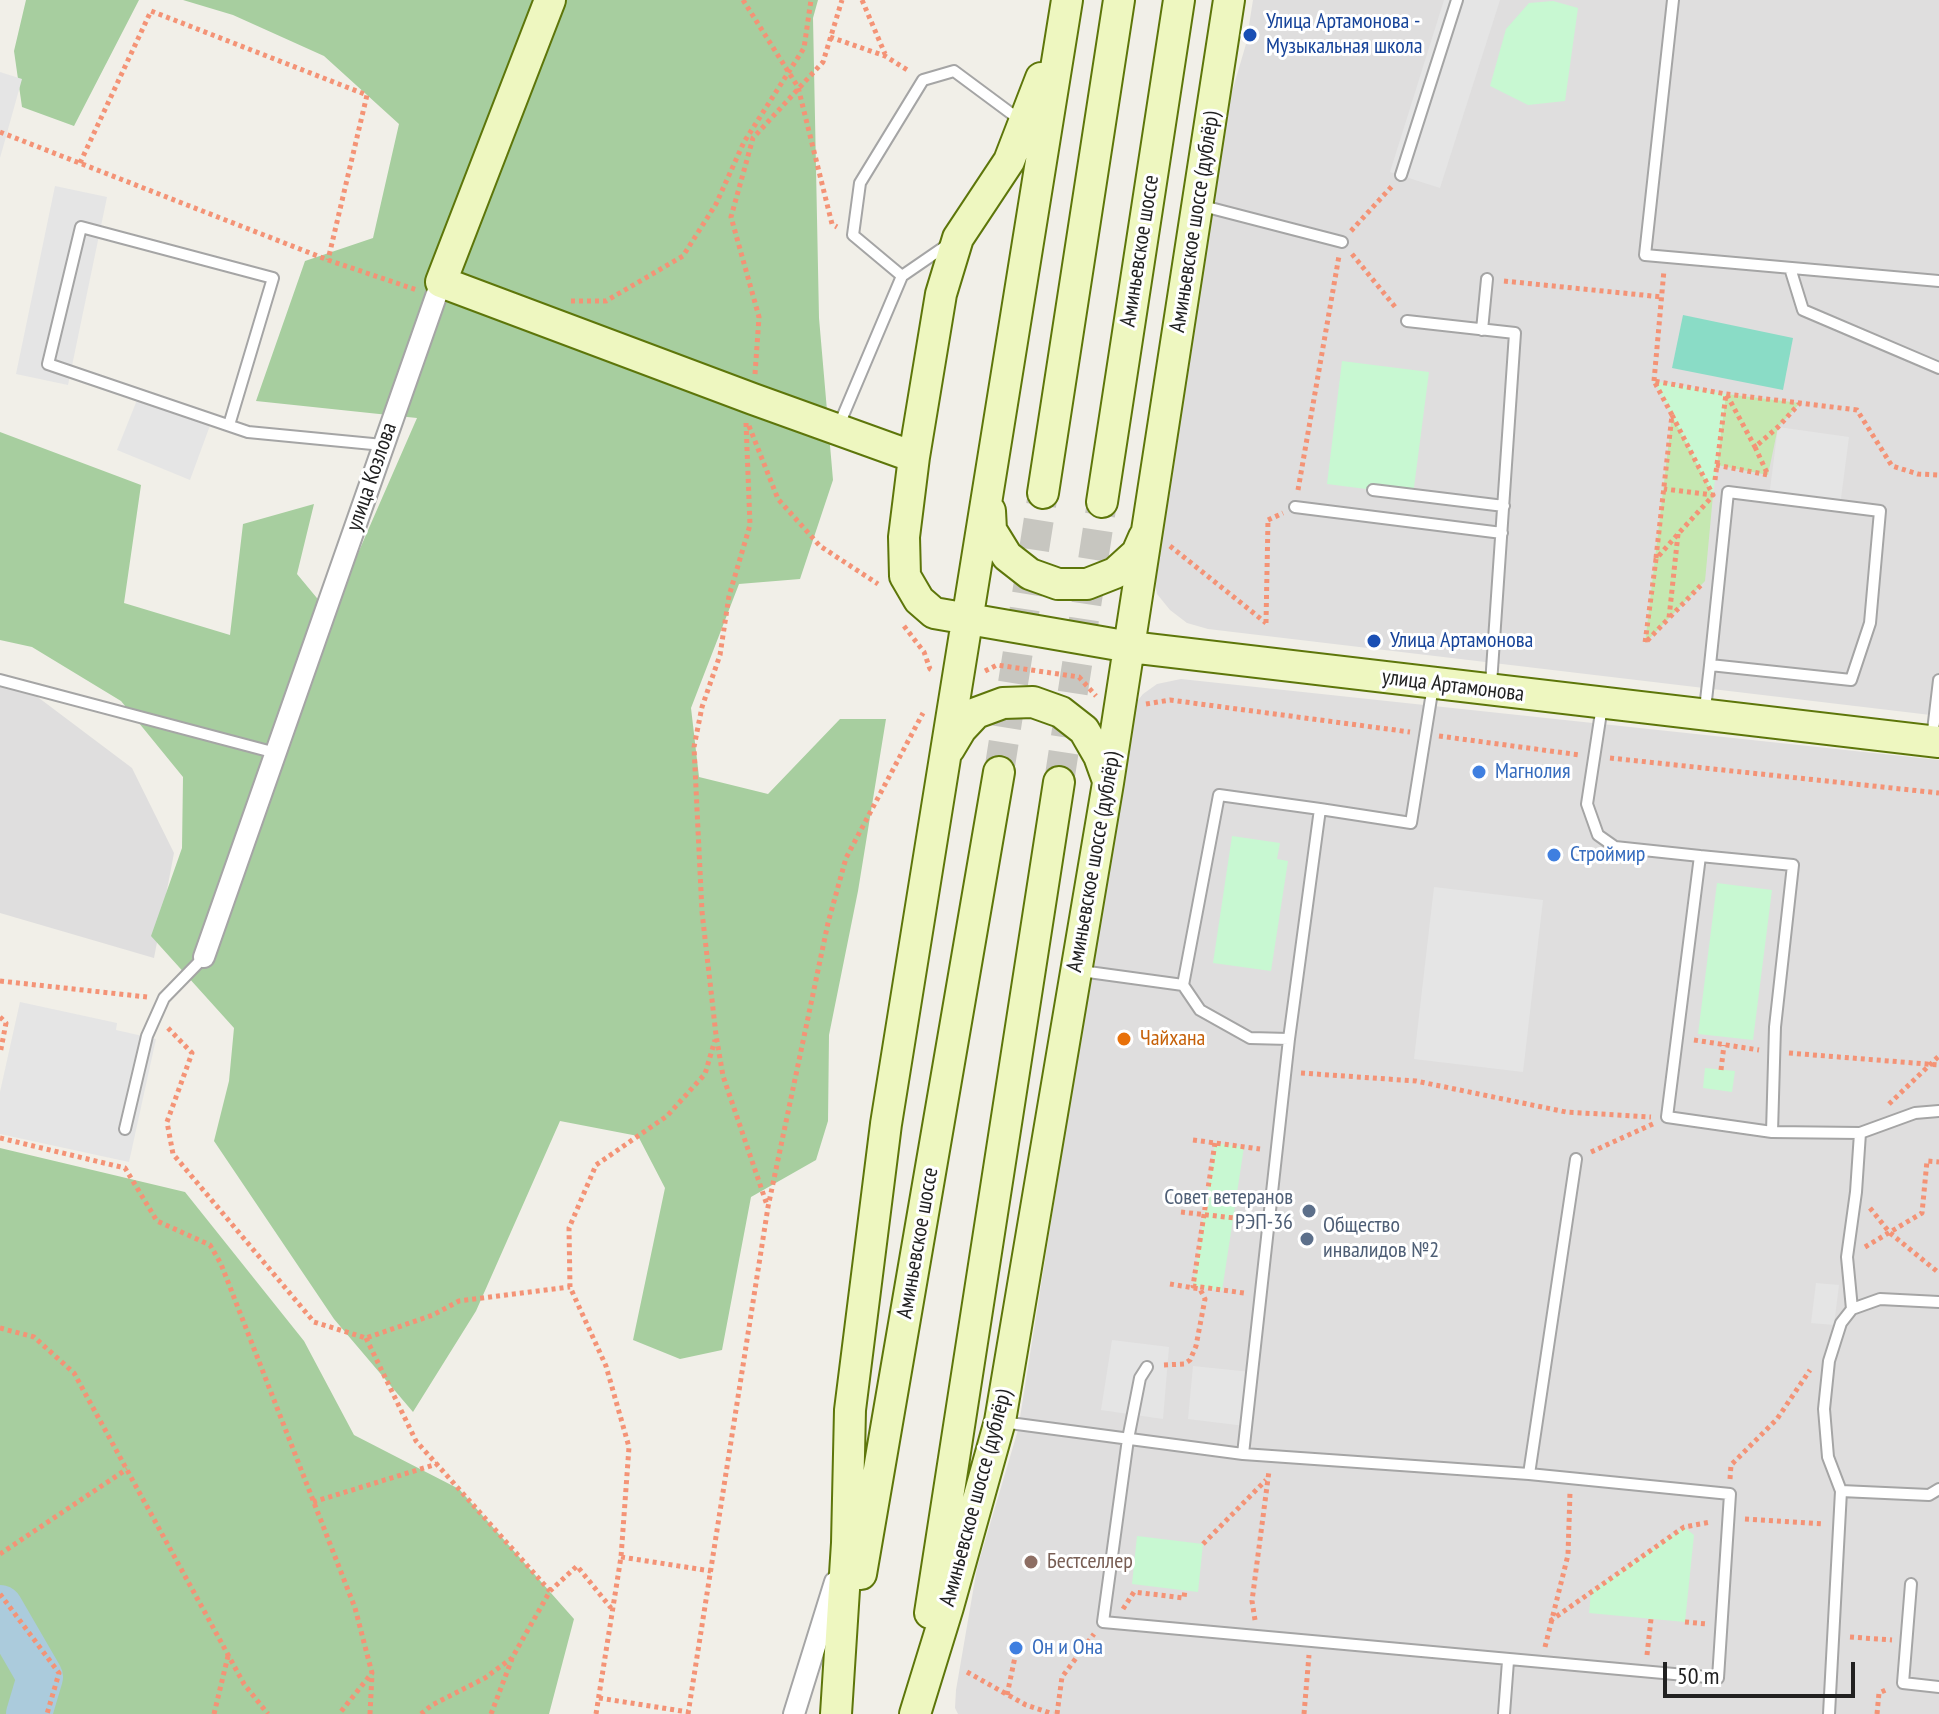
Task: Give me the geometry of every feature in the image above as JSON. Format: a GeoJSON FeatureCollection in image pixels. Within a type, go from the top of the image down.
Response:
{"type":"FeatureCollection","features":[{"type":"Feature","properties":{"kind":"main road","name":"улица Козлова"},"geometry":{"type":"LineString","coordinates":[[439,289],[550,0]]}},
{"type":"Feature","properties":{"kind":"main road"},"geometry":{"type":"LineString","coordinates":[[1043,493],[1119,0]]}},
{"type":"Feature","properties":{"kind":"main road","name":"Аминьевское шоссе"},"geometry":{"type":"LineString","coordinates":[[1102,502],[1179,0]]}},
{"type":"Feature","properties":{"kind":"main road","name":"Аминьевское шоссе (дублёр)"},"geometry":{"type":"LineString","coordinates":[[914,1714],[948,1607],[1000,1421],[1130,647],[1158,533],[1197,204],[1229,0]]}},
{"type":"Feature","properties":{"kind":"main road"},"geometry":{"type":"LineString","coordinates":[[837,1714],[852,1395],[886,1124],[1067,2]]}},
{"type":"Feature","properties":{"kind":"main road","name":"улица Артамонова"},"geometry":{"type":"LineString","coordinates":[[1067,2],[1009,161],[958,238],[941,294],[904,537],[905,576],[919,600],[934,613],[1130,647],[1935,741]]}},
{"type":"Feature","properties":{"kind":"main road"},"geometry":{"type":"LineString","coordinates":[[439,289],[749,409],[837,430],[914,457]]}},
{"type":"Feature","properties":{"kind":"main road"},"geometry":{"type":"LineString","coordinates":[[989,497],[991,530],[1007,556],[1030,574],[1058,584],[1087,584],[1115,573],[1158,533]]}},
{"type":"Feature","properties":{"kind":"main road"},"geometry":{"type":"LineString","coordinates":[[947,753],[961,729],[976,713],[1003,703],[1033,702],[1061,712],[1084,730],[1099,756],[1108,783]]}},
{"type":"Feature","properties":{"kind":"main road","name":"Аминьевское шоссе"},"geometry":{"type":"LineString","coordinates":[[837,1714],[999,772]]}},
{"type":"Feature","properties":{"kind":"main road"},"geometry":{"type":"LineString","coordinates":[[914,1714],[1059,782]]}},
{"type":"Feature","properties":{"kind":"street","name":"улица Козлова"},"geometry":{"type":"LineString","coordinates":[[204,957],[439,289]]}},
{"type":"Feature","properties":{"kind":"street"},"geometry":{"type":"LineString","coordinates":[[794,1714],[847,1543]]}},
{"type":"Feature","properties":{"kind":"lane"},"geometry":{"type":"LineString","coordinates":[[1401,175],[1457,0]]}},
{"type":"Feature","properties":{"kind":"lane"},"geometry":{"type":"LineString","coordinates":[[1673,0],[1645,255],[1939,281]]}},
{"type":"Feature","properties":{"kind":"lane"},"geometry":{"type":"LineString","coordinates":[[902,276],[853,235],[860,183],[923,80],[954,71],[1025,123]]}},
{"type":"Feature","properties":{"kind":"lane"},"geometry":{"type":"LineString","coordinates":[[1197,204],[1342,242]]}},
{"type":"Feature","properties":{"kind":"lane"},"geometry":{"type":"LineString","coordinates":[[229,425],[273,278],[81,227],[48,364],[248,432],[383,445]]}},
{"type":"Feature","properties":{"kind":"lane"},"geometry":{"type":"LineString","coordinates":[[837,430],[902,276],[958,238]]}},
{"type":"Feature","properties":{"kind":"lane"},"geometry":{"type":"LineString","coordinates":[[1790,268],[1803,310],[1939,368]]}},
{"type":"Feature","properties":{"kind":"lane"},"geometry":{"type":"LineString","coordinates":[[1482,330],[1487,279]]}},
{"type":"Feature","properties":{"kind":"lane"},"geometry":{"type":"LineString","coordinates":[[1407,321],[1515,333],[1491,690]]}},
{"type":"Feature","properties":{"kind":"lane"},"geometry":{"type":"LineString","coordinates":[[1373,490],[1504,506]]}},
{"type":"Feature","properties":{"kind":"lane"},"geometry":{"type":"LineString","coordinates":[[1704,715],[1728,492],[1880,511],[1870,623],[1851,680],[1710,665]]}},
{"type":"Feature","properties":{"kind":"lane"},"geometry":{"type":"LineString","coordinates":[[1295,507],[1502,533]]}},
{"type":"Feature","properties":{"kind":"lane"},"geometry":{"type":"LineString","coordinates":[[0,680],[276,753]]}},
{"type":"Feature","properties":{"kind":"lane"},"geometry":{"type":"LineString","coordinates":[[1935,741],[1939,680]]}},
{"type":"Feature","properties":{"kind":"lane"},"geometry":{"type":"LineString","coordinates":[[1289,1039],[1250,1038],[1200,1010],[1183,985],[1219,795],[1411,823],[1433,684]]}},
{"type":"Feature","properties":{"kind":"lane"},"geometry":{"type":"LineString","coordinates":[[1602,704],[1587,804],[1598,835],[1615,847],[1793,865],[1775,1052],[1772,1132]]}},
{"type":"Feature","properties":{"kind":"lane"},"geometry":{"type":"LineString","coordinates":[[1243,1454],[1289,1039],[1320,809]]}},
{"type":"Feature","properties":{"kind":"lane"},"geometry":{"type":"LineString","coordinates":[[1700,856],[1667,1117],[1772,1132],[1860,1133],[1915,1113],[1939,1111]]}},
{"type":"Feature","properties":{"kind":"lane"},"geometry":{"type":"LineString","coordinates":[[125,1129],[147,1036],[164,998],[204,957]]}},
{"type":"Feature","properties":{"kind":"lane"},"geometry":{"type":"LineString","coordinates":[[1076,970],[1183,985]]}},
{"type":"Feature","properties":{"kind":"lane"},"geometry":{"type":"LineString","coordinates":[[1852,1309],[1847,1257],[1860,1133]]}},
{"type":"Feature","properties":{"kind":"lane"},"geometry":{"type":"LineString","coordinates":[[1529,1474],[1576,1159]]}},
{"type":"Feature","properties":{"kind":"lane"},"geometry":{"type":"LineString","coordinates":[[1829,1714],[1841,1491],[1828,1457],[1824,1409],[1829,1361],[1841,1323],[1852,1309],[1880,1299],[1939,1302]]}},
{"type":"Feature","properties":{"kind":"lane"},"geometry":{"type":"LineString","coordinates":[[1000,1421],[1128,1439],[1271,1458],[1529,1474],[1730,1494],[1718,1678],[1109,1623],[1128,1439],[1140,1378],[1147,1367]]}},
{"type":"Feature","properties":{"kind":"lane"},"geometry":{"type":"LineString","coordinates":[[1841,1491],[1929,1495],[1939,1489]]}},
{"type":"Feature","properties":{"kind":"lane"},"geometry":{"type":"LineString","coordinates":[[1911,1584],[1903,1683],[1939,1687]]}},
{"type":"Feature","properties":{"kind":"lane"},"geometry":{"type":"LineString","coordinates":[[1504,1714],[1508,1661]]}},
{"type":"Feature","properties":{"kind":"path"},"geometry":{"type":"LineString","coordinates":[[743,0],[798,87],[832,224],[853,235]]}},
{"type":"Feature","properties":{"kind":"path"},"geometry":{"type":"LineString","coordinates":[[561,300],[606,301],[683,256],[716,204],[744,142],[804,48],[811,0]]}},
{"type":"Feature","properties":{"kind":"path"},"geometry":{"type":"LineString","coordinates":[[768,1207],[723,1076],[716,1035],[702,912],[694,747],[702,707],[720,655],[729,596],[750,525],[749,409],[759,317],[731,217],[753,138],[823,62],[842,0]]}},
{"type":"Feature","properties":{"kind":"path"},"geometry":{"type":"LineString","coordinates":[[862,0],[885,56]]}},
{"type":"Feature","properties":{"kind":"path"},"geometry":{"type":"LineString","coordinates":[[80,163],[151,11],[353,89],[367,95],[328,260]]}},
{"type":"Feature","properties":{"kind":"path"},"geometry":{"type":"LineString","coordinates":[[830,37],[885,56],[923,80]]}},
{"type":"Feature","properties":{"kind":"path"},"geometry":{"type":"LineString","coordinates":[[0,132],[328,260],[439,289]]}},
{"type":"Feature","properties":{"kind":"path"},"geometry":{"type":"LineString","coordinates":[[1158,533],[1266,623],[1268,520],[1295,507],[1342,242],[1401,175]]}},
{"type":"Feature","properties":{"kind":"path"},"geometry":{"type":"LineString","coordinates":[[1342,242],[1407,321]]}},
{"type":"Feature","properties":{"kind":"path"},"geometry":{"type":"LineString","coordinates":[[1665,257],[1654,381],[1713,495]]}},
{"type":"Feature","properties":{"kind":"path"},"geometry":{"type":"LineString","coordinates":[[1487,279],[1662,297]]}},
{"type":"Feature","properties":{"kind":"path"},"geometry":{"type":"LineString","coordinates":[[1654,381],[1726,394],[1857,410],[1892,466],[1918,474],[1939,475]]}},
{"type":"Feature","properties":{"kind":"path"},"geometry":{"type":"LineString","coordinates":[[1716,465],[1768,475],[1726,394]]}},
{"type":"Feature","properties":{"kind":"path"},"geometry":{"type":"LineString","coordinates":[[1755,447],[1800,403]]}},
{"type":"Feature","properties":{"kind":"path"},"geometry":{"type":"LineString","coordinates":[[749,409],[778,499],[820,546],[878,584]]}},
{"type":"Feature","properties":{"kind":"path"},"geometry":{"type":"LineString","coordinates":[[1672,415],[1645,643],[1669,618],[1678,534]]}},
{"type":"Feature","properties":{"kind":"path"},"geometry":{"type":"LineString","coordinates":[[1664,489],[1713,495]]}},
{"type":"Feature","properties":{"kind":"path"},"geometry":{"type":"LineString","coordinates":[[1656,559],[1713,495]]}},
{"type":"Feature","properties":{"kind":"path"},"geometry":{"type":"LineString","coordinates":[[1141,704],[1170,700],[1595,757],[1939,793]]}},
{"type":"Feature","properties":{"kind":"path"},"geometry":{"type":"LineString","coordinates":[[599,1698],[688,1713],[768,1207],[828,923],[846,858],[923,712]]}},
{"type":"Feature","properties":{"kind":"path"},"geometry":{"type":"LineString","coordinates":[[0,981],[164,998]]}},
{"type":"Feature","properties":{"kind":"path"},"geometry":{"type":"LineString","coordinates":[[156,1016],[192,1053],[167,1122],[173,1154],[314,1322],[366,1338],[433,1315],[459,1301],[570,1287]]}},
{"type":"Feature","properties":{"kind":"path"},"geometry":{"type":"LineString","coordinates":[[0,1017],[6,1023],[0,1054]]}},
{"type":"Feature","properties":{"kind":"path"},"geometry":{"type":"LineString","coordinates":[[596,1714],[621,1557],[629,1447],[606,1366],[570,1287],[569,1228],[596,1165],[667,1116],[705,1074],[716,1035]]}},
{"type":"Feature","properties":{"kind":"path"},"geometry":{"type":"LineString","coordinates":[[1677,1038],[1754,1050],[1939,1065]]}},
{"type":"Feature","properties":{"kind":"path"},"geometry":{"type":"LineString","coordinates":[[1753,1040],[1754,1050]]}},
{"type":"Feature","properties":{"kind":"path"},"geometry":{"type":"LineString","coordinates":[[1721,1070],[1724,1045]]}},
{"type":"Feature","properties":{"kind":"path"},"geometry":{"type":"LineString","coordinates":[[1860,1133],[1939,1056]]}},
{"type":"Feature","properties":{"kind":"path"},"geometry":{"type":"LineString","coordinates":[[1286,1072],[1416,1081],[1566,1112],[1667,1117]]}},
{"type":"Feature","properties":{"kind":"path"},"geometry":{"type":"LineString","coordinates":[[1591,1152],[1667,1117]]}},
{"type":"Feature","properties":{"kind":"path"},"geometry":{"type":"LineString","coordinates":[[0,1138],[125,1168],[157,1221],[210,1245],[221,1264],[355,1608],[372,1673],[370,1714]]}},
{"type":"Feature","properties":{"kind":"path"},"geometry":{"type":"LineString","coordinates":[[1193,1140],[1244,1147]]}},
{"type":"Feature","properties":{"kind":"path"},"geometry":{"type":"LineString","coordinates":[[1215,1143],[1193,1286],[1222,1291]]}},
{"type":"Feature","properties":{"kind":"path"},"geometry":{"type":"LineString","coordinates":[[1847,1257],[1922,1213],[1927,1161],[1939,1162]]}},
{"type":"Feature","properties":{"kind":"path"},"geometry":{"type":"LineString","coordinates":[[1871,1210],[1890,1233],[1939,1273]]}},
{"type":"Feature","properties":{"kind":"path"},"geometry":{"type":"LineString","coordinates":[[1181,1212],[1269,1223]]}},
{"type":"Feature","properties":{"kind":"path"},"geometry":{"type":"LineString","coordinates":[[1147,1367],[1184,1364],[1190,1360],[1196,1346],[1204,1292],[1170,1284]]}},
{"type":"Feature","properties":{"kind":"path"},"geometry":{"type":"LineString","coordinates":[[0,1328],[34,1337],[74,1373],[244,1684],[268,1714]]}},
{"type":"Feature","properties":{"kind":"path"},"geometry":{"type":"LineString","coordinates":[[366,1338],[416,1441],[550,1591]]}},
{"type":"Feature","properties":{"kind":"path"},"geometry":{"type":"LineString","coordinates":[[1730,1494],[1731,1465],[1777,1419],[1817,1359]]}},
{"type":"Feature","properties":{"kind":"path"},"geometry":{"type":"LineString","coordinates":[[1252,1601],[1271,1458]]}},
{"type":"Feature","properties":{"kind":"path"},"geometry":{"type":"LineString","coordinates":[[313,1502],[437,1464]]}},
{"type":"Feature","properties":{"kind":"path"},"geometry":{"type":"LineString","coordinates":[[0,1554],[127,1469]]}},
{"type":"Feature","properties":{"kind":"path"},"geometry":{"type":"LineString","coordinates":[[1546,1643],[1568,1555],[1571,1478]]}},
{"type":"Feature","properties":{"kind":"path"},"geometry":{"type":"LineString","coordinates":[[1203,1544],[1267,1480]]}},
{"type":"Feature","properties":{"kind":"path"},"geometry":{"type":"LineString","coordinates":[[1550,1621],[1684,1527],[1729,1518],[1839,1526]]}},
{"type":"Feature","properties":{"kind":"path"},"geometry":{"type":"LineString","coordinates":[[621,1557],[711,1571]]}},
{"type":"Feature","properties":{"kind":"path"},"geometry":{"type":"LineString","coordinates":[[491,1714],[512,1658],[550,1591],[577,1566],[611,1609]]}},
{"type":"Feature","properties":{"kind":"path"},"geometry":{"type":"LineString","coordinates":[[1132,1584],[1134,1592]]}},
{"type":"Feature","properties":{"kind":"path"},"geometry":{"type":"LineString","coordinates":[[1134,1592],[1184,1598],[1185,1590]]}},
{"type":"Feature","properties":{"kind":"path"},"geometry":{"type":"LineString","coordinates":[[967,1672],[1007,1695],[1055,1714],[1062,1677],[1134,1592]]}},
{"type":"Feature","properties":{"kind":"path"},"geometry":{"type":"LineString","coordinates":[[0,1594],[59,1673],[47,1714]]}},
{"type":"Feature","properties":{"kind":"path"},"geometry":{"type":"LineString","coordinates":[[1647,1654],[1651,1619]]}},
{"type":"Feature","properties":{"kind":"path"},"geometry":{"type":"LineString","coordinates":[[1862,1638],[1906,1642]]}},
{"type":"Feature","properties":{"kind":"path"},"geometry":{"type":"LineString","coordinates":[[1304,1714],[1310,1642]]}},
{"type":"Feature","properties":{"kind":"path"},"geometry":{"type":"LineString","coordinates":[[214,1714],[228,1655]]}},
{"type":"Feature","properties":{"kind":"path"},"geometry":{"type":"LineString","coordinates":[[1007,1695],[1015,1657]]}},
{"type":"Feature","properties":{"kind":"path"},"geometry":{"type":"LineString","coordinates":[[421,1714],[432,1705],[485,1678],[512,1658]]}},
{"type":"Feature","properties":{"kind":"path"},"geometry":{"type":"LineString","coordinates":[[339,1714],[372,1673]]}},
{"type":"Feature","properties":{"kind":"path"},"geometry":{"type":"LineString","coordinates":[[1877,1714],[1879,1693],[1887,1689]]}},
{"type":"Feature","properties":{"kind":"shaded area"},"geometry":{"type":"Polygon","coordinates":[[[1253,0],[1939,0],[1939,716],[1208,629],[1187,623],[1170,610],[1157,594],[1152,567],[1217,143],[1246,44],[1253,0]]]}},
{"type":"Feature","properties":{"kind":"shaded area"},"geometry":{"type":"Polygon","coordinates":[[[1444,0],[1500,0],[1440,188],[1390,172],[1444,0]]]}},
{"type":"Feature","properties":{"kind":"shaded area"},"geometry":{"type":"Polygon","coordinates":[[[0,72],[22,79],[0,158],[0,72]]]}},
{"type":"Feature","properties":{"kind":"shaded area"},"geometry":{"type":"Polygon","coordinates":[[[55,186],[107,197],[68,385],[16,374],[55,186]]]}},
{"type":"Feature","properties":{"kind":"shaded area"},"geometry":{"type":"Polygon","coordinates":[[[139,395],[212,420],[190,480],[117,450],[139,395]]]}},
{"type":"Feature","properties":{"kind":"shaded area"},"geometry":{"type":"Polygon","coordinates":[[[1778,427],[1849,437],[1840,506],[1769,497],[1778,427]]]}},
{"type":"Feature","properties":{"kind":"shaded area"},"geometry":{"type":"Polygon","coordinates":[[[1181,679],[1939,760],[1939,1714],[958,1714],[955,1708],[956,1690],[977,1568],[1018,1430],[1131,718],[1135,704],[1143,694],[1157,684],[1181,679]]]}},
{"type":"Feature","properties":{"kind":"shaded area"},"geometry":{"type":"Polygon","coordinates":[[[0,680],[35,695],[132,768],[174,853],[154,958],[0,913],[0,680]]]}},
{"type":"Feature","properties":{"kind":"shaded area"},"geometry":{"type":"Polygon","coordinates":[[[1434,887],[1543,900],[1523,1072],[1414,1059],[1434,887]]]}},
{"type":"Feature","properties":{"kind":"shaded area"},"geometry":{"type":"Polygon","coordinates":[[[20,1002],[117,1023],[116,1030],[156,1039],[129,1162],[0,1134],[0,1092],[20,1002]]]}},
{"type":"Feature","properties":{"kind":"shaded area"},"geometry":{"type":"Polygon","coordinates":[[[1816,1283],[1839,1285],[1834,1325],[1811,1323],[1816,1283]]]}},
{"type":"Feature","properties":{"kind":"shaded area"},"geometry":{"type":"Polygon","coordinates":[[[1112,1340],[1169,1347],[1163,1419],[1101,1410],[1112,1340]]]}},
{"type":"Feature","properties":{"kind":"shaded area"},"geometry":{"type":"Polygon","coordinates":[[[1193,1366],[1251,1372],[1245,1426],[1188,1419],[1193,1366]]]}},
{"type":"Feature","properties":{"kind":"green space"},"geometry":{"type":"Polygon","coordinates":[[[26,0],[139,0],[74,126],[22,107],[14,51],[26,0]]]}},
{"type":"Feature","properties":{"kind":"green space"},"geometry":{"type":"Polygon","coordinates":[[[183,0],[818,0],[813,18],[819,318],[833,480],[800,579],[739,584],[691,708],[699,777],[768,794],[840,719],[886,719],[858,891],[829,1035],[828,1121],[816,1160],[751,1197],[722,1350],[680,1359],[633,1340],[665,1188],[638,1136],[560,1121],[476,1311],[413,1412],[334,1319],[214,1141],[229,1081],[234,1028],[151,936],[182,848],[183,777],[121,701],[32,647],[0,640],[0,432],[141,485],[124,603],[230,635],[243,524],[314,504],[297,574],[331,615],[417,418],[256,401],[305,261],[373,238],[399,124],[324,56],[233,15],[183,0]]]}},
{"type":"Feature","properties":{"kind":"green space"},"geometry":{"type":"Polygon","coordinates":[[[1553,1],[1578,8],[1565,101],[1528,105],[1490,86],[1506,29],[1529,3],[1553,1]]]}},
{"type":"Feature","properties":{"kind":"green space"},"geometry":{"type":"Polygon","coordinates":[[[1683,315],[1793,338],[1783,390],[1672,368],[1683,315]]]}},
{"type":"Feature","properties":{"kind":"green space"},"geometry":{"type":"Polygon","coordinates":[[[1342,361],[1429,372],[1413,495],[1327,484],[1342,361]]]}},
{"type":"Feature","properties":{"kind":"green space"},"geometry":{"type":"Polygon","coordinates":[[[1654,381],[1726,394],[1713,495],[1654,381]]]}},
{"type":"Feature","properties":{"kind":"green space"},"geometry":{"type":"Polygon","coordinates":[[[1726,394],[1800,403],[1778,427],[1768,475],[1717,465],[1726,394]]]}},
{"type":"Feature","properties":{"kind":"green space"},"geometry":{"type":"Polygon","coordinates":[[[1672,415],[1713,495],[1705,581],[1645,643],[1672,415]]]}},
{"type":"Feature","properties":{"kind":"green space"},"geometry":{"type":"Polygon","coordinates":[[[1232,836],[1280,843],[1277,859],[1288,861],[1271,971],[1213,963],[1232,836]]]}},
{"type":"Feature","properties":{"kind":"green space"},"geometry":{"type":"Polygon","coordinates":[[[1717,883],[1772,890],[1753,1040],[1698,1034],[1717,883]]]}},
{"type":"Feature","properties":{"kind":"green space"},"geometry":{"type":"Polygon","coordinates":[[[1705,1068],[1735,1071],[1732,1092],[1703,1088],[1705,1068]]]}},
{"type":"Feature","properties":{"kind":"green space"},"geometry":{"type":"Polygon","coordinates":[[[1215,1143],[1244,1147],[1222,1291],[1193,1286],[1215,1143]]]}},
{"type":"Feature","properties":{"kind":"green space"},"geometry":{"type":"Polygon","coordinates":[[[0,1148],[185,1192],[304,1341],[354,1435],[459,1489],[574,1619],[549,1714],[0,1714],[0,1148]]]}},
{"type":"Feature","properties":{"kind":"green space"},"geometry":{"type":"Polygon","coordinates":[[[1684,1527],[1694,1535],[1685,1622],[1589,1613],[1591,1592],[1684,1527]]]}},
{"type":"Feature","properties":{"kind":"green space"},"geometry":{"type":"Polygon","coordinates":[[[1137,1536],[1203,1544],[1198,1592],[1132,1584],[1137,1536]]]}},
{"type":"Feature","properties":{"kind":"waterway"},"geometry":{"type":"LineString","coordinates":[[0,1608],[40,1677],[29,1714]]}},
{"type":"Feature","properties":{"kind":"tunnel"},"geometry":{"type":"LineString","coordinates":[[999,772],[1043,493]]}},
{"type":"Feature","properties":{"kind":"tunnel"},"geometry":{"type":"LineString","coordinates":[[1059,782],[1102,502]]}},
{"type":"Feature","properties":{"kind":"place","name":"Улица Артамонова - Музыкальная школа"},"geometry":{"type":"Point","coordinates":[1250,35]}},
{"type":"Feature","properties":{"kind":"place","name":"Улица Артамонова"},"geometry":{"type":"Point","coordinates":[1374,641]}},
{"type":"Feature","properties":{"kind":"place","name":"Магнолия"},"geometry":{"type":"Point","coordinates":[1479,772]}},
{"type":"Feature","properties":{"kind":"place","name":"Строймир"},"geometry":{"type":"Point","coordinates":[1554,855]}},
{"type":"Feature","properties":{"kind":"place","name":"Чайхана"},"geometry":{"type":"Point","coordinates":[1124,1039]}},
{"type":"Feature","properties":{"kind":"place","name":"Совет ветеранов РЭП-36"},"geometry":{"type":"Point","coordinates":[1309,1211]}},
{"type":"Feature","properties":{"kind":"place","name":"Общество инвалидов №2"},"geometry":{"type":"Point","coordinates":[1307,1239]}},
{"type":"Feature","properties":{"kind":"place","name":"Бестселлер"},"geometry":{"type":"Point","coordinates":[1031,1562]}},
{"type":"Feature","properties":{"kind":"place","name":"Он и Она"},"geometry":{"type":"Point","coordinates":[1016,1648]}}]}
